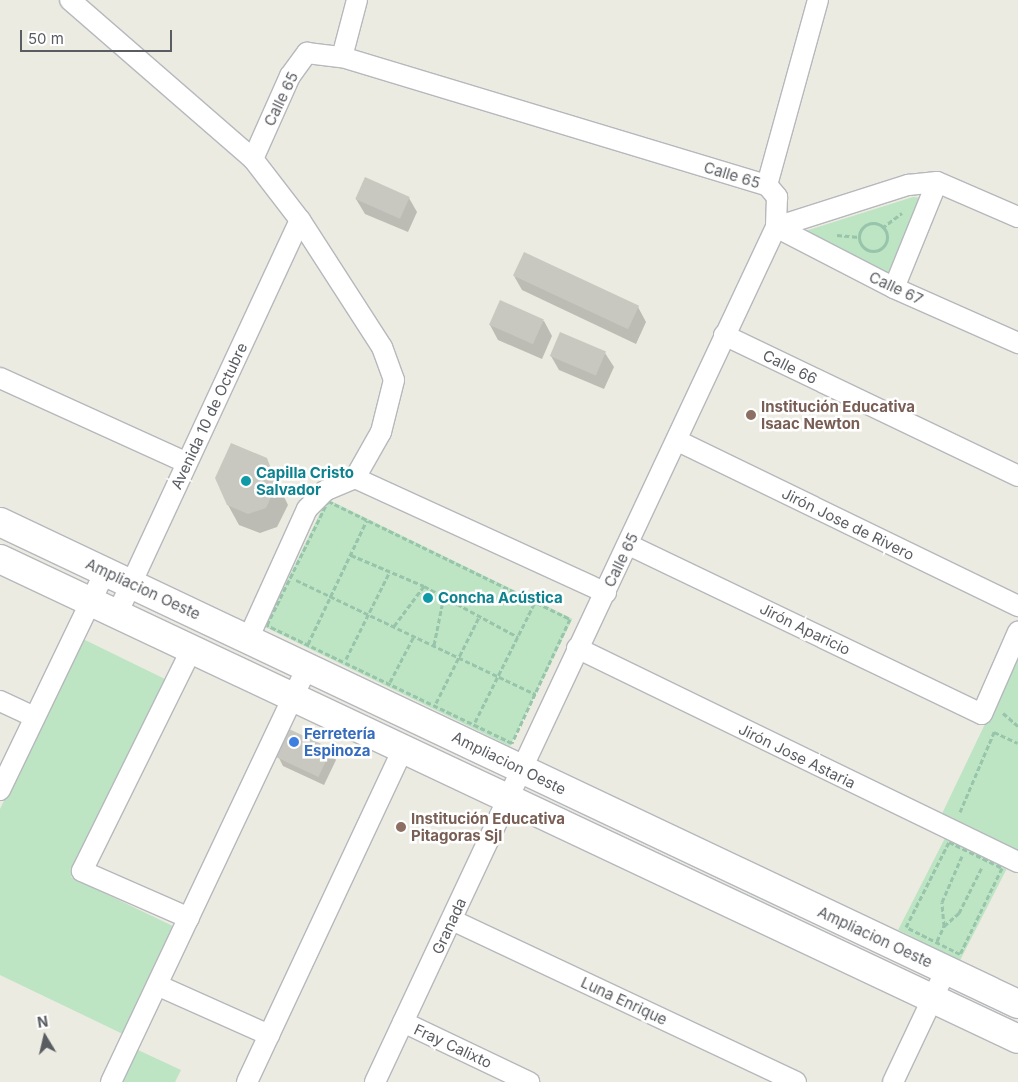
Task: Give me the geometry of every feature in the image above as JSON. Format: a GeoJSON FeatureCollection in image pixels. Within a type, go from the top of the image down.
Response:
{"type":"FeatureCollection","features":[{"type":"Feature","properties":{"kind":"main road","name":"Ampliacion Oeste"},"geometry":{"type":"LineString","coordinates":[[0,522],[131,584],[258,632],[520,769],[936,958],[1018,1004]]}},
{"type":"Feature","properties":{"kind":"main road","name":"Ampliacion Oeste"},"geometry":{"type":"LineString","coordinates":[[0,559],[92,602],[118,612],[294,698],[1018,1039]]}},
{"type":"Feature","properties":{"kind":"street"},"geometry":{"type":"LineString","coordinates":[[70,0],[253,159],[300,220],[382,347],[394,380],[381,432],[355,478],[324,491],[307,509],[258,632]]}},
{"type":"Feature","properties":{"kind":"street"},"geometry":{"type":"LineString","coordinates":[[342,57],[357,0]]}},
{"type":"Feature","properties":{"kind":"street"},"geometry":{"type":"LineString","coordinates":[[767,185],[818,0]]}},
{"type":"Feature","properties":{"kind":"street","name":"Calle 65"},"geometry":{"type":"LineString","coordinates":[[253,159],[290,76],[308,53],[342,57],[767,185],[777,197],[776,227],[606,594],[577,648],[520,769]]}},
{"type":"Feature","properties":{"kind":"street"},"geometry":{"type":"LineString","coordinates":[[776,227],[908,185],[937,182],[1018,217]]}},
{"type":"Feature","properties":{"kind":"street"},"geometry":{"type":"LineString","coordinates":[[894,288],[937,182]]}},
{"type":"Feature","properties":{"kind":"street","name":"Avenida 10 de Octubre"},"geometry":{"type":"LineString","coordinates":[[118,612],[300,220]]}},
{"type":"Feature","properties":{"kind":"street","name":"Calle 67"},"geometry":{"type":"LineString","coordinates":[[776,227],[894,288],[1018,343]]}},
{"type":"Feature","properties":{"kind":"street","name":"Calle 66"},"geometry":{"type":"LineString","coordinates":[[724,336],[1018,476]]}},
{"type":"Feature","properties":{"kind":"street"},"geometry":{"type":"LineString","coordinates":[[0,378],[187,463]]}},
{"type":"Feature","properties":{"kind":"street","name":"Jirón Jose de Rivero"},"geometry":{"type":"LineString","coordinates":[[678,441],[1018,606]]}},
{"type":"Feature","properties":{"kind":"street"},"geometry":{"type":"LineString","coordinates":[[355,478],[606,594]]}},
{"type":"Feature","properties":{"kind":"street","name":"Jirón Aparicio"},"geometry":{"type":"LineString","coordinates":[[629,545],[993,719]]}},
{"type":"Feature","properties":{"kind":"street"},"geometry":{"type":"LineString","coordinates":[[0,790],[105,572]]}},
{"type":"Feature","properties":{"kind":"street"},"geometry":{"type":"LineString","coordinates":[[993,719],[1018,632]]}},
{"type":"Feature","properties":{"kind":"street"},"geometry":{"type":"LineString","coordinates":[[189,918],[82,871],[192,648]]}},
{"type":"Feature","properties":{"kind":"street","name":"Jirón Jose Astaria"},"geometry":{"type":"LineString","coordinates":[[577,648],[1018,862]]}},
{"type":"Feature","properties":{"kind":"street"},"geometry":{"type":"LineString","coordinates":[[111,1082],[294,698],[307,656]]}},
{"type":"Feature","properties":{"kind":"street"},"geometry":{"type":"LineString","coordinates":[[0,701],[35,718]]}},
{"type":"Feature","properties":{"kind":"street"},"geometry":{"type":"LineString","coordinates":[[247,1082],[403,749]]}},
{"type":"Feature","properties":{"kind":"street","name":"Granada"},"geometry":{"type":"LineString","coordinates":[[375,1082],[452,920],[520,769]]}},
{"type":"Feature","properties":{"kind":"street","name":"Luna Enrique"},"geometry":{"type":"LineString","coordinates":[[452,920],[796,1082]]}},
{"type":"Feature","properties":{"kind":"street"},"geometry":{"type":"LineString","coordinates":[[893,1082],[932,999],[936,958]]}},
{"type":"Feature","properties":{"kind":"street"},"geometry":{"type":"LineString","coordinates":[[157,985],[269,1035]]}},
{"type":"Feature","properties":{"kind":"street","name":"Fray Calixto"},"geometry":{"type":"LineString","coordinates":[[403,1022],[529,1082]]}},
{"type":"Feature","properties":{"kind":"path"},"geometry":{"type":"LineString","coordinates":[[877,224],[886,234],[878,250],[867,250],[860,242],[865,226],[877,224]]}},
{"type":"Feature","properties":{"kind":"path"},"geometry":{"type":"LineString","coordinates":[[258,632],[291,577],[328,501],[570,619]]}},
{"type":"Feature","properties":{"kind":"path"},"geometry":{"type":"LineString","coordinates":[[307,656],[330,596],[367,520]]}},
{"type":"Feature","properties":{"kind":"path"},"geometry":{"type":"LineString","coordinates":[[351,554],[389,573]]}},
{"type":"Feature","properties":{"kind":"path"},"geometry":{"type":"LineString","coordinates":[[344,662],[389,573],[393,570],[518,637]]}},
{"type":"Feature","properties":{"kind":"path"},"geometry":{"type":"LineString","coordinates":[[291,577],[535,694]]}},
{"type":"Feature","properties":{"kind":"path"},"geometry":{"type":"LineString","coordinates":[[394,626],[424,586]]}},
{"type":"Feature","properties":{"kind":"path"},"geometry":{"type":"LineString","coordinates":[[434,646],[444,596]]}},
{"type":"Feature","properties":{"kind":"path"},"geometry":{"type":"LineString","coordinates":[[474,724],[535,602]]}},
{"type":"Feature","properties":{"kind":"path"},"geometry":{"type":"LineString","coordinates":[[435,706],[479,616]]}},
{"type":"Feature","properties":{"kind":"path"},"geometry":{"type":"LineString","coordinates":[[390,684],[414,636]]}},
{"type":"Feature","properties":{"kind":"path"},"geometry":{"type":"LineString","coordinates":[[956,823],[994,732],[993,719],[1003,712],[1007,704]]}},
{"type":"Feature","properties":{"kind":"path"},"geometry":{"type":"LineString","coordinates":[[1003,712],[1018,726]]}},
{"type":"Feature","properties":{"kind":"path"},"geometry":{"type":"LineString","coordinates":[[994,732],[1018,743]]}},
{"type":"Feature","properties":{"kind":"path"},"geometry":{"type":"LineString","coordinates":[[948,842],[1002,868],[960,954],[936,958],[906,927],[948,842]]}},
{"type":"Feature","properties":{"kind":"path"},"geometry":{"type":"LineString","coordinates":[[936,958],[944,926],[942,902],[964,849]]}},
{"type":"Feature","properties":{"kind":"path"},"geometry":{"type":"LineString","coordinates":[[944,926],[959,913],[986,859]]}},
{"type":"Feature","properties":{"kind":"green space"},"geometry":{"type":"Polygon","coordinates":[[[913,197],[922,198],[891,280],[802,232],[913,197]]]}},
{"type":"Feature","properties":{"kind":"green space"},"geometry":{"type":"Polygon","coordinates":[[[327,499],[572,619],[510,746],[265,627],[327,499]]]}},
{"type":"Feature","properties":{"kind":"green space"},"geometry":{"type":"Polygon","coordinates":[[[83,639],[167,680],[71,877],[179,929],[127,1036],[0,975],[0,809],[83,639]]]}},
{"type":"Feature","properties":{"kind":"green space"},"geometry":{"type":"Polygon","coordinates":[[[1018,655],[1018,857],[939,820],[1018,655]]]}},
{"type":"Feature","properties":{"kind":"green space"},"geometry":{"type":"Polygon","coordinates":[[[945,838],[1006,869],[960,961],[898,930],[945,838]]]}},
{"type":"Feature","properties":{"kind":"green space"},"geometry":{"type":"Polygon","coordinates":[[[138,1050],[181,1070],[175,1082],[123,1082],[138,1050]]]}},
{"type":"Feature","properties":{"kind":"building"},"geometry":{"type":"Polygon","coordinates":[[[365,177],[410,197],[400,219],[355,199],[365,177]]]}},
{"type":"Feature","properties":{"kind":"building"},"geometry":{"type":"Polygon","coordinates":[[[524,252],[639,306],[628,329],[513,276],[524,252]]]}},
{"type":"Feature","properties":{"kind":"building"},"geometry":{"type":"Polygon","coordinates":[[[500,300],[544,320],[533,344],[489,325],[500,300]]]}},
{"type":"Feature","properties":{"kind":"building"},"geometry":{"type":"Polygon","coordinates":[[[560,332],[606,352],[596,375],[550,356],[560,332]]]}},
{"type":"Feature","properties":{"kind":"building","name":"Capilla Cristo Salvador"},"geometry":{"type":"Polygon","coordinates":[[[231,443],[267,458],[277,484],[266,508],[248,514],[227,505],[215,478],[231,443]]]}},
{"type":"Feature","properties":{"kind":"building"},"geometry":{"type":"Polygon","coordinates":[[[289,729],[332,749],[318,777],[276,757],[289,729]]]}},
{"type":"Feature","properties":{"kind":"place","name":"Institución Educativa Isaac Newton"},"geometry":{"type":"Point","coordinates":[751,415]}},
{"type":"Feature","properties":{"kind":"place","name":"Capilla Cristo Salvador"},"geometry":{"type":"Point","coordinates":[246,481]}},
{"type":"Feature","properties":{"kind":"place","name":"Concha Acústica"},"geometry":{"type":"Point","coordinates":[428,598]}},
{"type":"Feature","properties":{"kind":"place","name":"Ferretería Espinoza"},"geometry":{"type":"Point","coordinates":[294,742]}},
{"type":"Feature","properties":{"kind":"place","name":"Institución Educativa Pitagoras Sjl"},"geometry":{"type":"Point","coordinates":[401,827]}}]}
